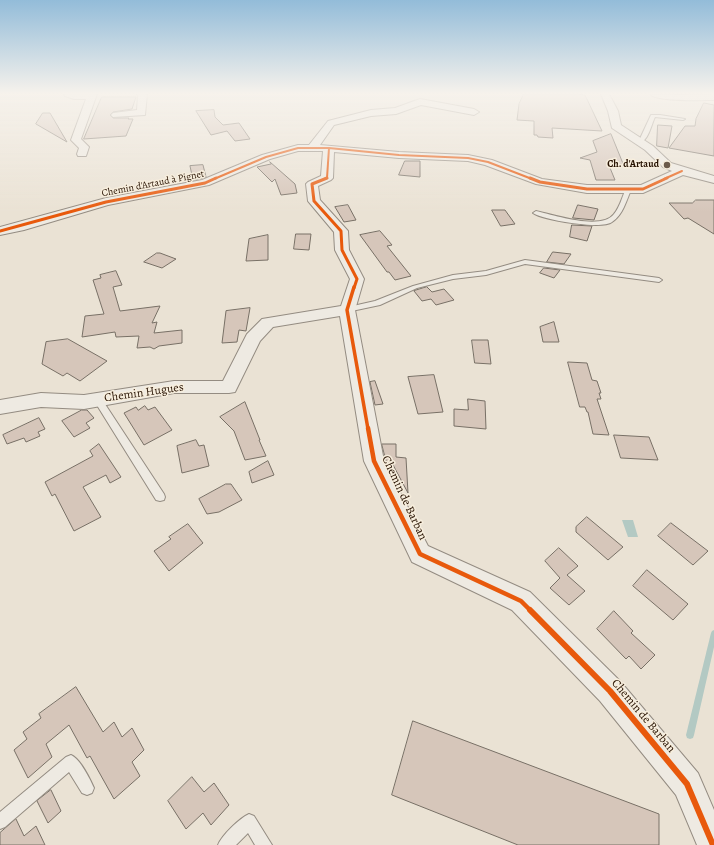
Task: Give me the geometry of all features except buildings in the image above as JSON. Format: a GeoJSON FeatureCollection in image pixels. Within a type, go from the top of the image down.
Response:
{"type":"FeatureCollection","features":[{"type":"Feature","properties":{"kind":"street"},"geometry":{"type":"LineString","coordinates":[[78,133],[76,140],[84,147],[82,154]]}},
{"type":"Feature","properties":{"kind":"street"},"geometry":{"type":"LineString","coordinates":[[313,147],[323,133]]}},
{"type":"Feature","properties":{"kind":"street"},"geometry":{"type":"LineString","coordinates":[[627,133],[640,142],[667,165],[714,180]]}},
{"type":"Feature","properties":{"kind":"street","name":"Chemin d'Artaud à Pignet"},"geometry":{"type":"LineString","coordinates":[[0,231],[106,202],[205,183],[266,158],[298,148],[329,148],[399,156],[468,158],[488,162],[540,182],[587,189],[628,190],[647,188],[682,171]]}},
{"type":"Feature","properties":{"kind":"street","name":"Chemin de Barban"},"geometry":{"type":"LineString","coordinates":[[329,148],[327,178],[312,184],[314,201],[341,231],[342,250],[357,279],[347,310],[374,461],[420,554],[522,601],[610,691],[687,784],[713,845]]}},
{"type":"Feature","properties":{"kind":"street","name":"Chemin Hugues"},"geometry":{"type":"LineString","coordinates":[[0,407],[41,400],[84,402],[174,387],[229,388],[253,338],[268,324],[347,310]]}},
{"type":"Feature","properties":{"kind":"lane"},"geometry":{"type":"LineString","coordinates":[[640,142],[643,140],[646,133]]}},
{"type":"Feature","properties":{"kind":"lane"},"geometry":{"type":"LineString","coordinates":[[536,213],[583,223],[600,224],[609,222],[617,215],[628,190]]}},
{"type":"Feature","properties":{"kind":"lane"},"geometry":{"type":"LineString","coordinates":[[347,310],[377,304],[415,287],[453,277],[486,273],[525,262],[659,280]]}},
{"type":"Feature","properties":{"kind":"lane"},"geometry":{"type":"LineString","coordinates":[[98,400],[160,497]]}},
{"type":"Feature","properties":{"kind":"lane"},"geometry":{"type":"LineString","coordinates":[[0,822],[71,762],[87,788]]}},
{"type":"Feature","properties":{"kind":"lane"},"geometry":{"type":"LineString","coordinates":[[226,845],[249,821],[264,845]]}},
{"type":"Feature","properties":{"kind":"water"},"geometry":{"type":"Polygon","coordinates":[[[622,520],[633,520],[638,537],[628,537],[622,520]]]}},
{"type":"Feature","properties":{"kind":"waterway"},"geometry":{"type":"LineString","coordinates":[[690,735],[714,633]]}},
{"type":"Feature","properties":{"kind":"cycle path"},"geometry":{"type":"LineString","coordinates":[[0,231],[106,202],[205,183],[266,157],[298,148],[329,148],[399,155],[468,158],[488,162],[540,182],[587,189],[643,189],[682,171]]}},
{"type":"Feature","properties":{"kind":"cycle path"},"geometry":{"type":"LineString","coordinates":[[329,148],[327,178],[312,184],[314,201],[341,231],[342,250],[357,279],[347,310],[374,461],[420,554],[521,601],[610,691],[687,784],[713,845]]}},
{"type":"Feature","properties":{"kind":"place","name":"Ch. d'Artaud"},"geometry":{"type":"Point","coordinates":[667,165]}}]}
